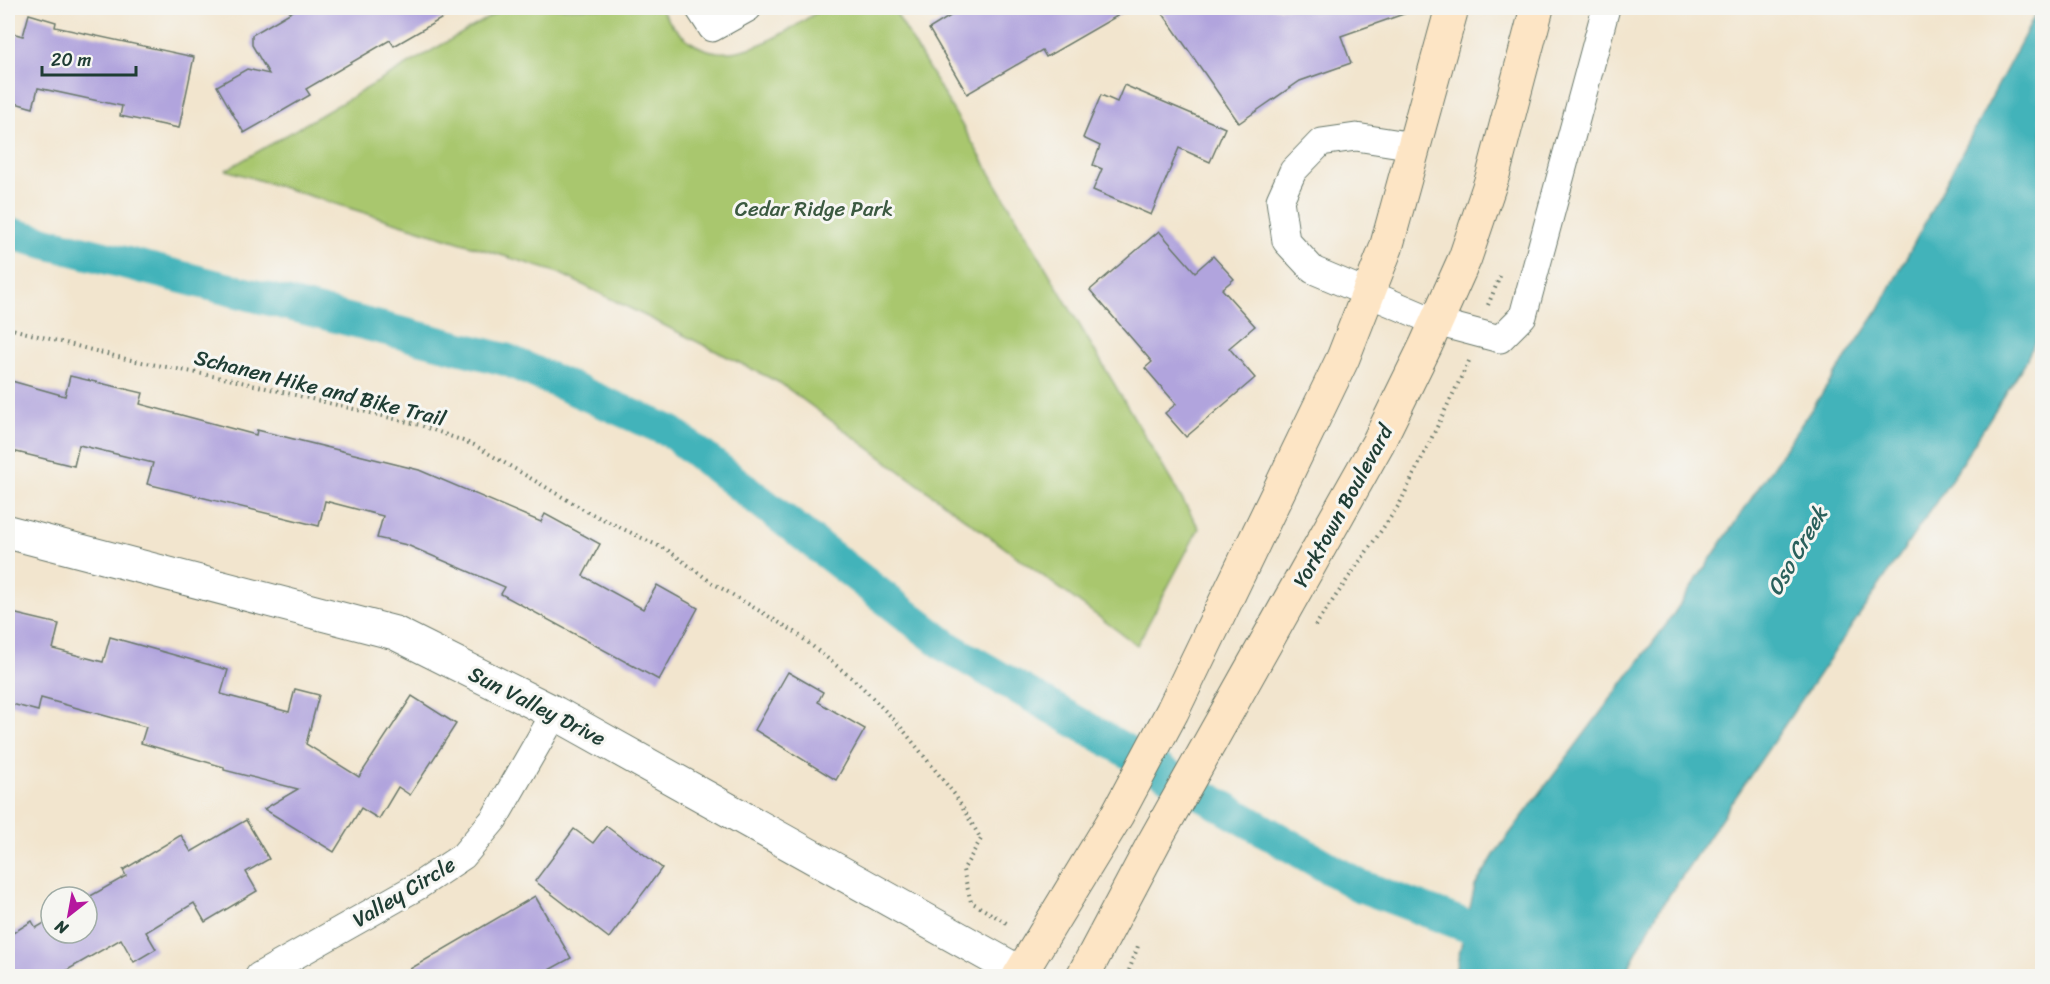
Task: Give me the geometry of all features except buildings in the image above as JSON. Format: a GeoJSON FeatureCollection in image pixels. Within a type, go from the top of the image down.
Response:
{"type":"FeatureCollection","features":[{"type":"Feature","properties":{"kind":"main road"},"geometry":{"type":"LineString","coordinates":[[1022,976],[1117,814],[1172,712],[1343,358],[1386,248],[1452,8]]}},
{"type":"Feature","properties":{"kind":"main road","name":"Yorktown Boulevard"},"geometry":{"type":"LineString","coordinates":[[1083,976],[1211,738],[1378,442],[1436,322],[1465,258],[1493,175],[1537,8]]}},
{"type":"Feature","properties":{"kind":"street"},"geometry":{"type":"LineString","coordinates":[[705,18],[748,8]]}},
{"type":"Feature","properties":{"kind":"street"},"geometry":{"type":"LineString","coordinates":[[1414,146],[1356,137],[1321,142],[1293,171],[1280,200],[1286,241],[1313,270],[1436,322],[1500,339],[1523,316],[1606,8]]}},
{"type":"Feature","properties":{"kind":"street","name":"Sun Valley Drive"},"geometry":{"type":"LineString","coordinates":[[8,532],[395,633],[555,713],[1022,976]]}},
{"type":"Feature","properties":{"kind":"street","name":"Valley Circle"},"geometry":{"type":"LineString","coordinates":[[259,976],[418,886],[463,856],[494,819],[555,713]]}},
{"type":"Feature","properties":{"kind":"path","name":"Schanen Hike and Bike Trail"},"geometry":{"type":"LineString","coordinates":[[8,328],[126,359],[233,380],[420,425],[474,445],[588,512],[669,551],[711,582],[795,632],[859,684],[900,726],[955,795],[981,840],[963,870],[971,902],[1010,925]]}},
{"type":"Feature","properties":{"kind":"green space","name":"Cedar Ridge Park"},"geometry":{"type":"Polygon","coordinates":[[[852,6],[893,8],[1199,528],[1137,645],[780,383],[559,273],[226,170],[505,8],[660,8],[688,41],[704,49],[720,52],[754,47],[773,39],[824,9],[852,6]]]}},
{"type":"Feature","properties":{"kind":"water","name":"Oso Creek"},"geometry":{"type":"Polygon","coordinates":[[[2039,8],[2042,8],[2042,326],[2025,363],[1949,483],[1659,910],[1624,976],[1454,976],[1475,886],[1496,852],[1666,625],[1879,309],[2039,8]]]}},
{"type":"Feature","properties":{"kind":"waterway"},"geometry":{"type":"LineString","coordinates":[[8,233],[507,360],[671,432],[949,648],[1358,885],[1507,941]]}}]}
